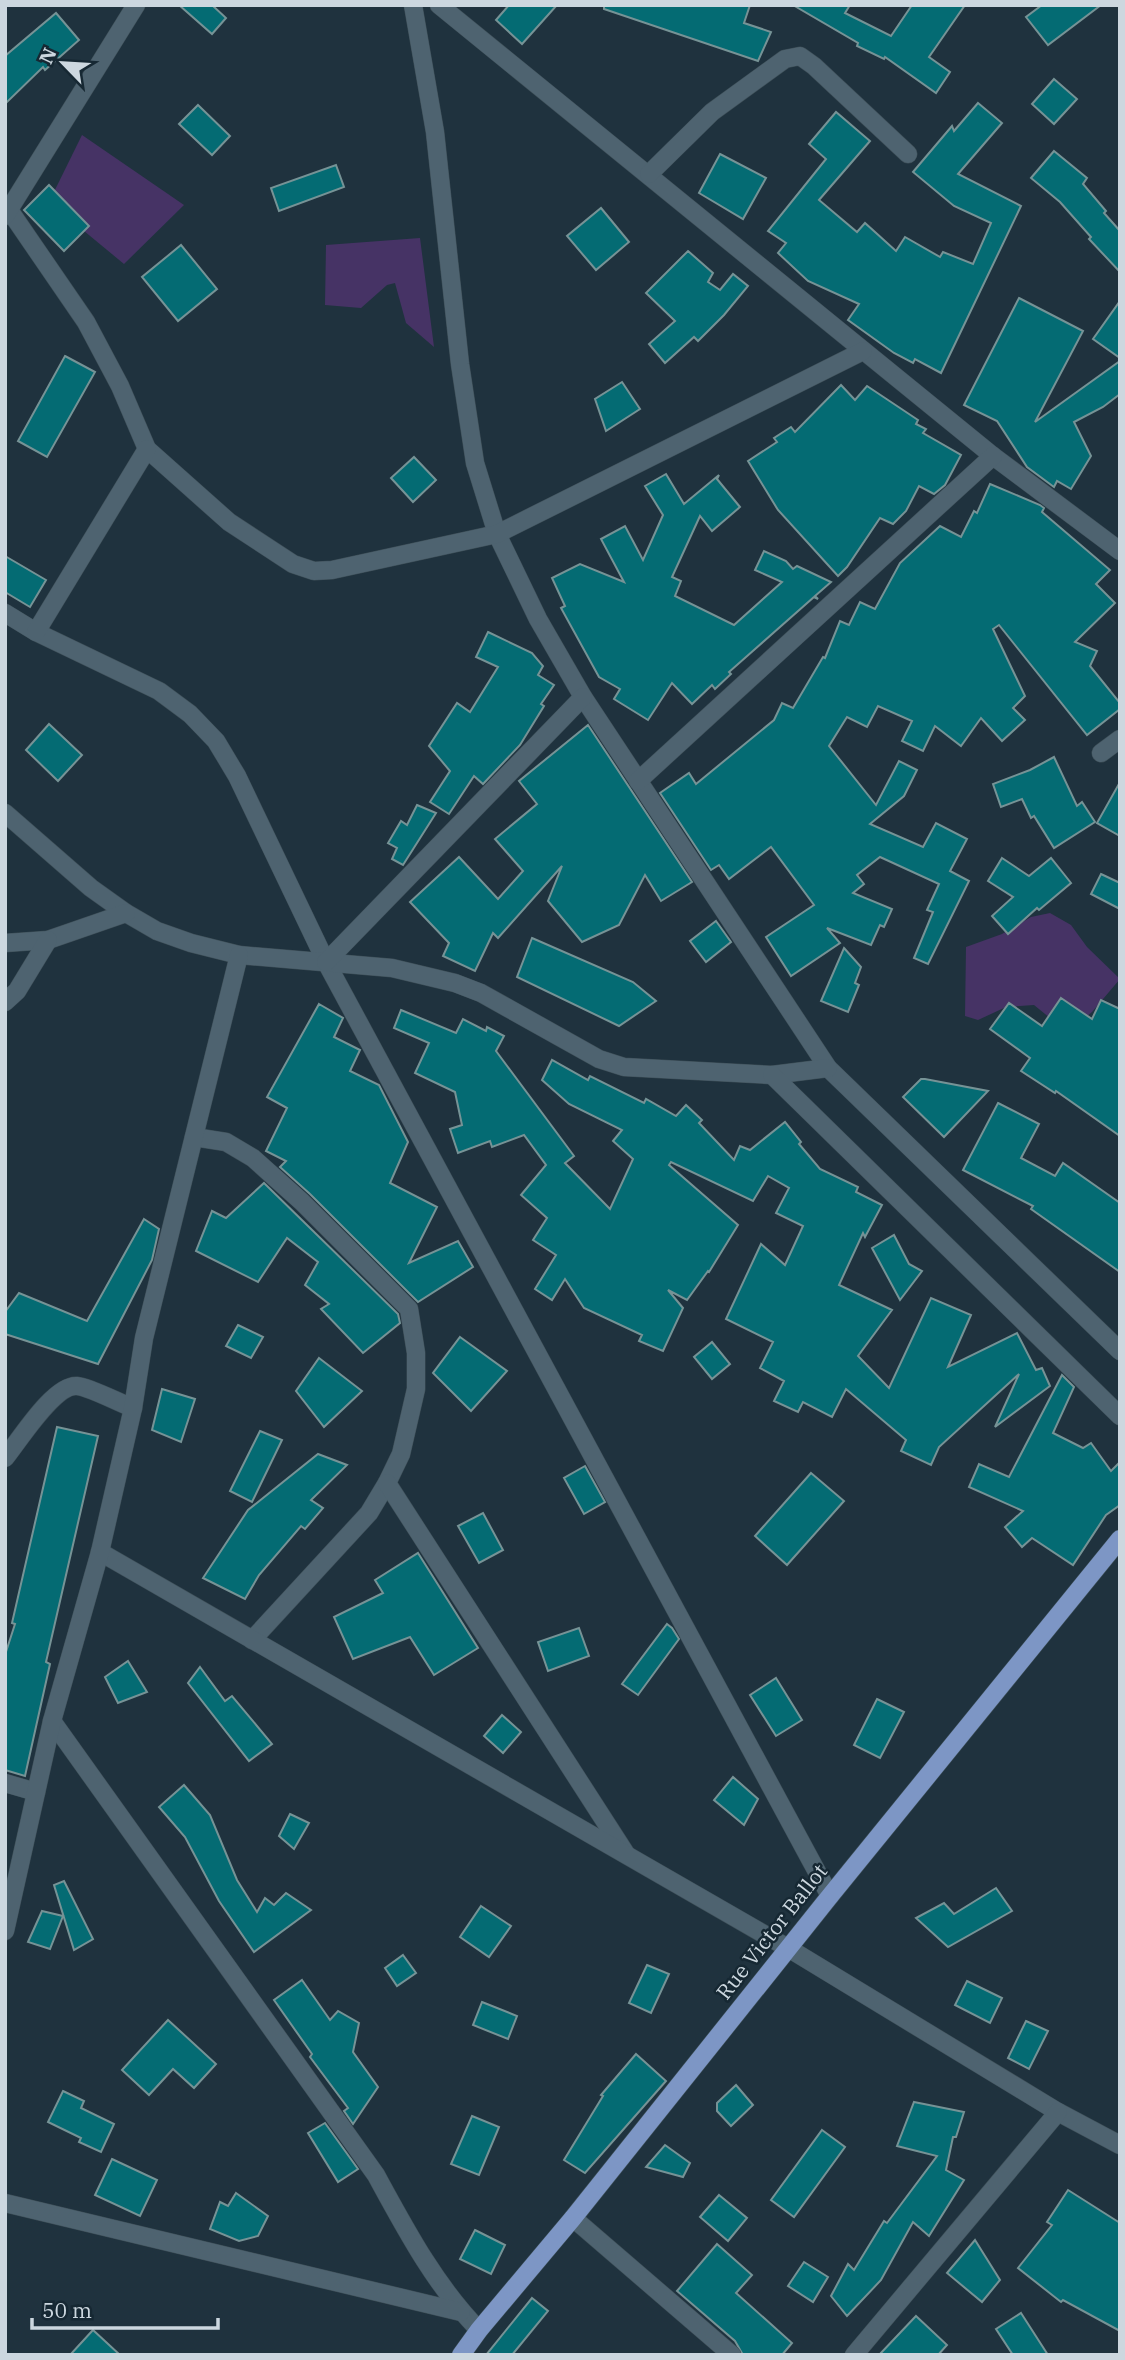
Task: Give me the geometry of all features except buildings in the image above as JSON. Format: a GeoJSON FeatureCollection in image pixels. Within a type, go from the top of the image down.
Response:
{"type":"FeatureCollection","features":[{"type":"Feature","properties":{"kind":"main road","name":"Rue Victor Ballot"},"geometry":{"type":"LineString","coordinates":[[461,2355],[1120,1539]]}},
{"type":"Feature","properties":{"kind":"street"},"geometry":{"type":"LineString","coordinates":[[136,5],[7,209],[86,322],[120,386],[147,449],[229,522],[293,564],[314,571],[332,570],[497,534],[863,351]]}},
{"type":"Feature","properties":{"kind":"street"},"geometry":{"type":"LineString","coordinates":[[413,5],[435,132],[460,364],[475,463],[497,534],[538,619],[583,697],[828,1068],[1120,1351]]}},
{"type":"Feature","properties":{"kind":"street"},"geometry":{"type":"LineString","coordinates":[[439,5],[993,456],[1120,551]]}},
{"type":"Feature","properties":{"kind":"street"},"geometry":{"type":"LineString","coordinates":[[649,174],[712,112],[785,58],[800,57],[814,66],[908,154]]}},
{"type":"Feature","properties":{"kind":"street"},"geometry":{"type":"LineString","coordinates":[[36,632],[147,449]]}},
{"type":"Feature","properties":{"kind":"street"},"geometry":{"type":"LineString","coordinates":[[638,781],[993,456]]}},
{"type":"Feature","properties":{"kind":"street"},"geometry":{"type":"LineString","coordinates":[[5,613],[36,632],[159,691],[190,715],[216,741],[237,776],[326,962],[830,1896]]}},
{"type":"Feature","properties":{"kind":"street"},"geometry":{"type":"LineString","coordinates":[[326,962],[583,697]]}},
{"type":"Feature","properties":{"kind":"street"},"geometry":{"type":"LineString","coordinates":[[1101,754],[1120,739]]}},
{"type":"Feature","properties":{"kind":"street"},"geometry":{"type":"LineString","coordinates":[[5,813],[125,913],[157,931],[191,943],[239,955],[392,968],[455,983],[481,993],[599,1059],[624,1067],[772,1076],[828,1068]]}},
{"type":"Feature","properties":{"kind":"street"},"geometry":{"type":"LineString","coordinates":[[5,943],[48,940],[125,913]]}},
{"type":"Feature","properties":{"kind":"street"},"geometry":{"type":"LineString","coordinates":[[5,1002],[17,990],[48,940]]}},
{"type":"Feature","properties":{"kind":"street"},"geometry":{"type":"LineString","coordinates":[[5,1931],[52,1720],[100,1552],[133,1408],[144,1338],[239,955]]}},
{"type":"Feature","properties":{"kind":"street"},"geometry":{"type":"LineString","coordinates":[[772,1076],[1120,1416]]}},
{"type":"Feature","properties":{"kind":"street"},"geometry":{"type":"LineString","coordinates":[[194,1137],[226,1142],[253,1158],[302,1202],[409,1309],[416,1353],[416,1389],[401,1454],[387,1483],[369,1513],[252,1640]]}},
{"type":"Feature","properties":{"kind":"street"},"geometry":{"type":"LineString","coordinates":[[5,1458],[49,1402],[62,1390],[77,1386],[133,1408]]}},
{"type":"Feature","properties":{"kind":"street"},"geometry":{"type":"LineString","coordinates":[[387,1483],[628,1856]]}},
{"type":"Feature","properties":{"kind":"street"},"geometry":{"type":"LineString","coordinates":[[100,1552],[789,1948],[1058,2112],[1120,2145]]}},
{"type":"Feature","properties":{"kind":"street"},"geometry":{"type":"LineString","coordinates":[[52,1720],[376,2175],[420,2255],[461,2312],[479,2330]]}},
{"type":"Feature","properties":{"kind":"street"},"geometry":{"type":"LineString","coordinates":[[5,1783],[36,1793]]}},
{"type":"Feature","properties":{"kind":"street"},"geometry":{"type":"LineString","coordinates":[[854,2355],[1058,2112]]}},
{"type":"Feature","properties":{"kind":"street"},"geometry":{"type":"LineString","coordinates":[[5,2203],[461,2312]]}},
{"type":"Feature","properties":{"kind":"street"},"geometry":{"type":"LineString","coordinates":[[573,2218],[732,2355]]}},
{"type":"Feature","properties":{"kind":"shaded area"},"geometry":{"type":"Polygon","coordinates":[[[82,135],[184,205],[124,264],[49,202],[82,135]]]}},
{"type":"Feature","properties":{"kind":"shaded area"},"geometry":{"type":"Polygon","coordinates":[[[420,238],[434,347],[406,323],[395,283],[387,285],[361,308],[325,305],[326,245],[420,238]]]}},
{"type":"Feature","properties":{"kind":"shaded area"},"geometry":{"type":"Polygon","coordinates":[[[1050,913],[1071,925],[1087,947],[1120,979],[1092,1012],[1072,1029],[1050,1018],[1034,1005],[1006,1007],[978,1020],[965,1016],[966,947],[1002,934],[1031,917],[1050,913]]]}}]}
